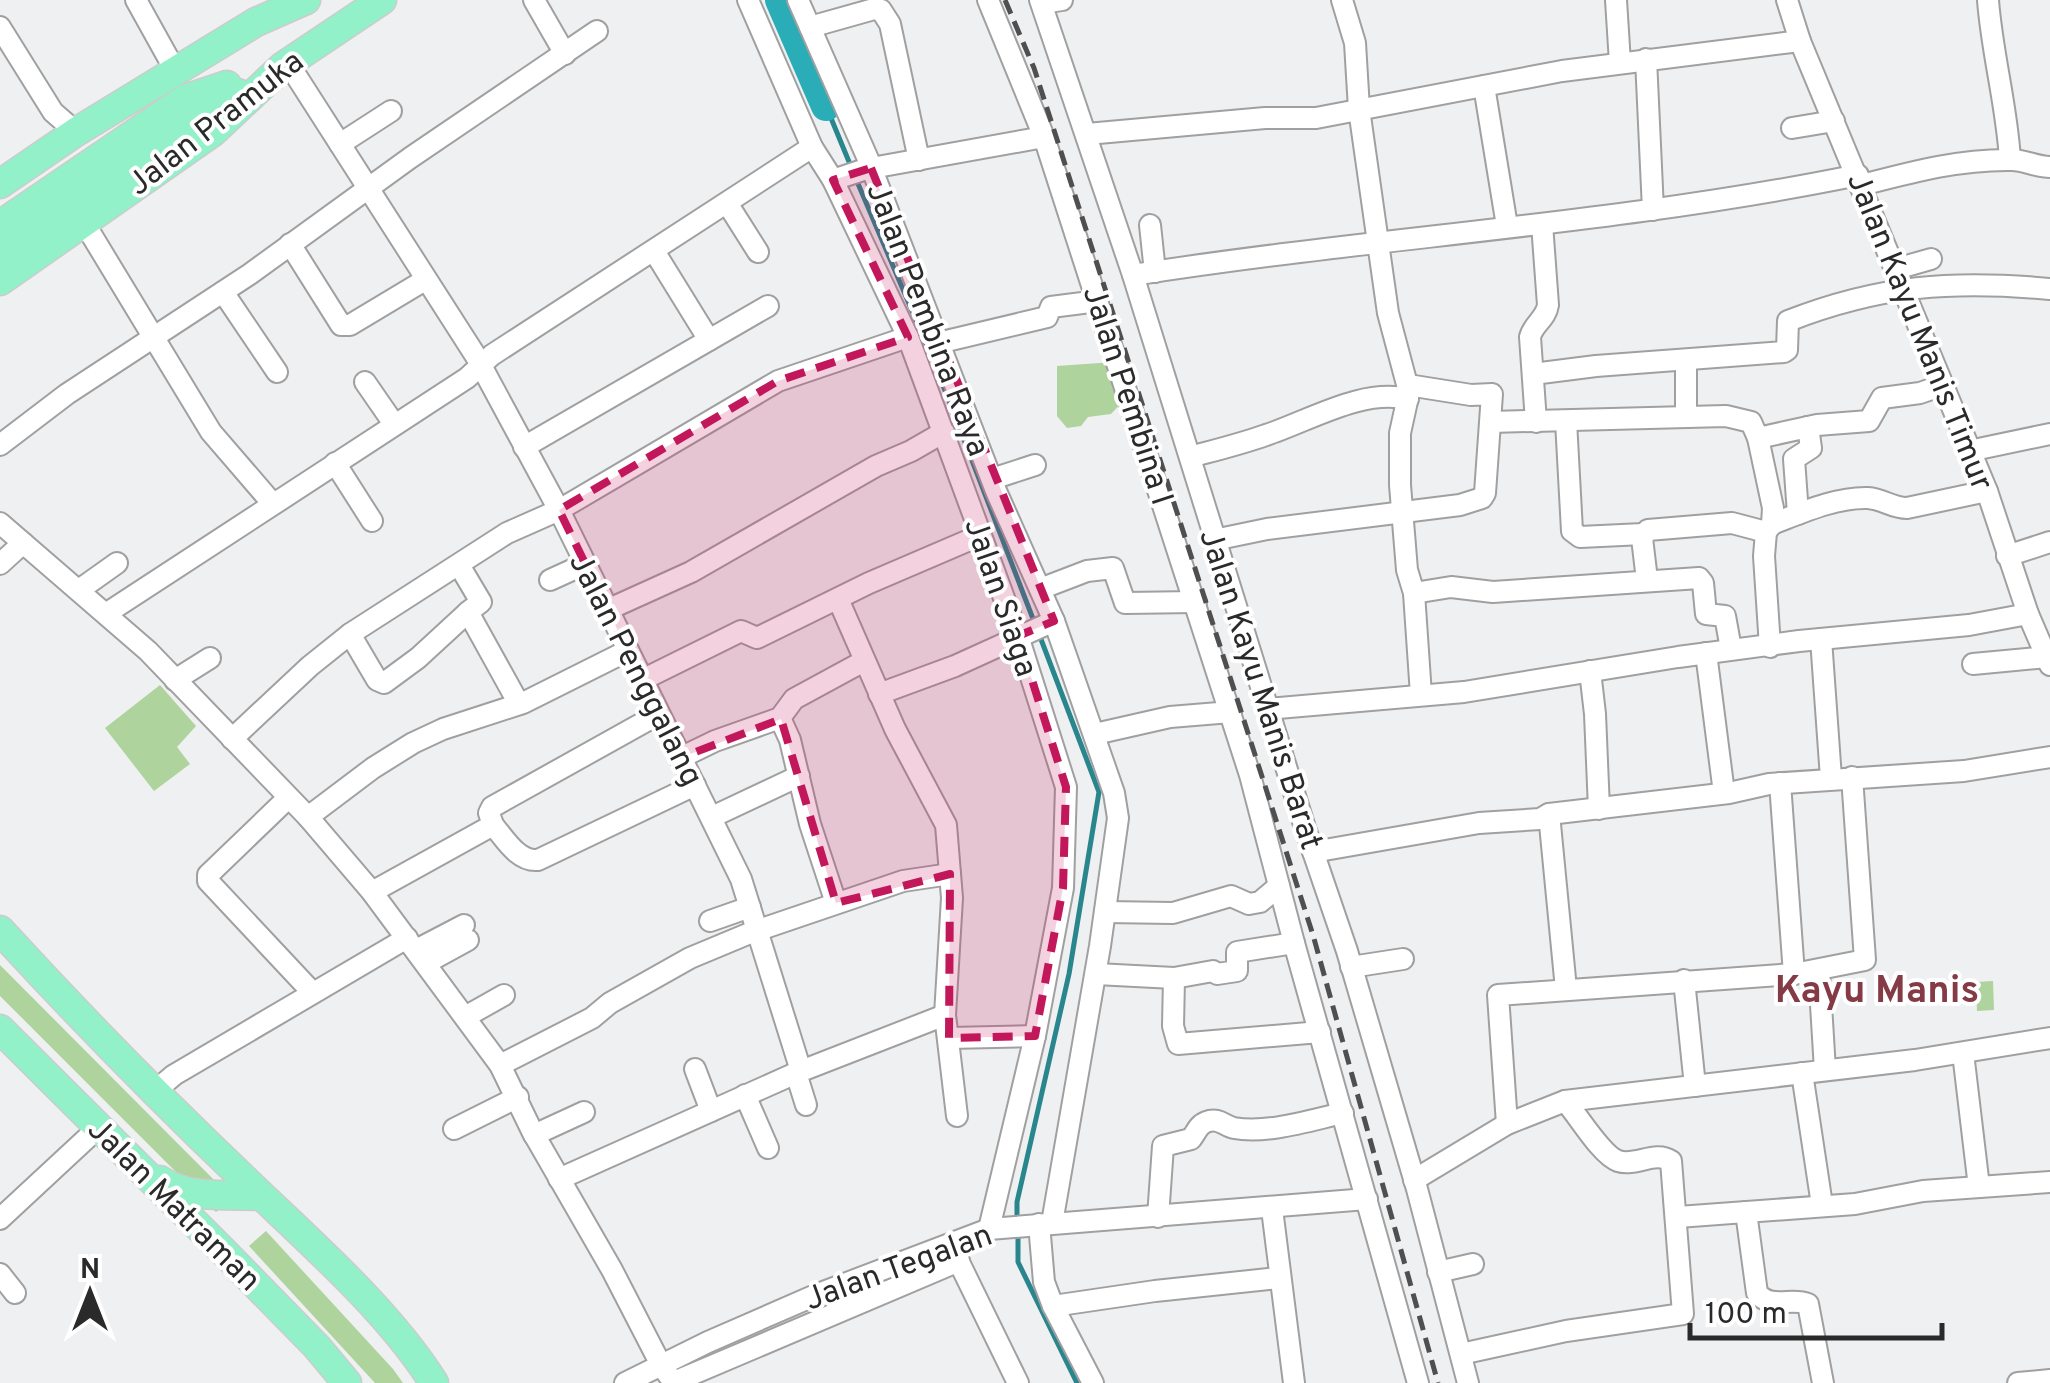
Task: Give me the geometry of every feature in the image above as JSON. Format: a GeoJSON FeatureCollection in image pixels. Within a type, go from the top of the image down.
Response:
{"type":"FeatureCollection","features":[{"type":"Feature","properties":{"kind":"main road","name":"Jalan Pramuka"},"geometry":{"type":"LineString","coordinates":[[256,22],[278,0]]}},
{"type":"Feature","properties":{"kind":"main road","name":"Jalan Pramuka"},"geometry":{"type":"LineString","coordinates":[[0,203],[79,142],[83,128],[256,22],[306,0]]}},
{"type":"Feature","properties":{"kind":"main road","name":"Jalan Pramuka"},"geometry":{"type":"LineString","coordinates":[[0,281],[212,132],[285,65],[382,0]]}},
{"type":"Feature","properties":{"kind":"main road"},"geometry":{"type":"LineString","coordinates":[[0,255],[143,153],[285,65]]}},
{"type":"Feature","properties":{"kind":"main road"},"geometry":{"type":"LineString","coordinates":[[0,226],[186,99],[285,65]]}},
{"type":"Feature","properties":{"kind":"main road"},"geometry":{"type":"LineString","coordinates":[[0,163],[44,139],[83,128]]}},
{"type":"Feature","properties":{"kind":"main road"},"geometry":{"type":"LineString","coordinates":[[0,184],[83,128]]}},
{"type":"Feature","properties":{"kind":"main road","name":"Jalan Matraman"},"geometry":{"type":"LineString","coordinates":[[0,930],[86,1024],[359,1294],[420,1360],[434,1383]]}},
{"type":"Feature","properties":{"kind":"main road","name":"Jalan Matraman"},"geometry":{"type":"LineString","coordinates":[[0,950],[86,1024]]}},
{"type":"Feature","properties":{"kind":"main road","name":"Jalan Matraman"},"geometry":{"type":"LineString","coordinates":[[0,1020],[170,1187],[193,1193],[261,1196]]}},
{"type":"Feature","properties":{"kind":"main road","name":"Jalan Matraman"},"geometry":{"type":"LineString","coordinates":[[0,1029],[242,1270],[347,1383]]}},
{"type":"Feature","properties":{"kind":"street"},"geometry":{"type":"LineString","coordinates":[[136,0],[176,72]]}},
{"type":"Feature","properties":{"kind":"street"},"geometry":{"type":"LineString","coordinates":[[534,0],[565,54]]}},
{"type":"Feature","properties":{"kind":"street","name":"Jalan Siaga"},"geometry":{"type":"LineString","coordinates":[[748,0],[812,147],[835,179],[908,337],[981,535],[1035,629],[1066,787],[1063,888],[996,1228]]}},
{"type":"Feature","properties":{"kind":"street","name":"Jalan Pembina Raya"},"geometry":{"type":"LineString","coordinates":[[798,0],[1040,589],[1035,629],[1095,734],[1114,794],[1118,818],[1096,974],[1043,1224],[1044,1282],[1052,1306],[1093,1383]]}},
{"type":"Feature","properties":{"kind":"street","name":"Jalan Pembina I"},"geometry":{"type":"LineString","coordinates":[[988,0],[1044,137],[1196,602],[1418,1383]]}},
{"type":"Feature","properties":{"kind":"street"},"geometry":{"type":"LineString","coordinates":[[1342,0],[1355,44],[1388,313],[1408,392],[1400,433],[1400,484],[1407,570],[1414,593],[1420,695]]}},
{"type":"Feature","properties":{"kind":"street"},"geometry":{"type":"LineString","coordinates":[[1616,0],[1620,63]]}},
{"type":"Feature","properties":{"kind":"street","name":"Jalan Kayu Manis Timur"},"geometry":{"type":"LineString","coordinates":[[1787,0],[1800,41],[2014,553],[2048,661]]}},
{"type":"Feature","properties":{"kind":"street"},"geometry":{"type":"LineString","coordinates":[[1988,0],[2010,160]]}},
{"type":"Feature","properties":{"kind":"street","name":"Jalan Kayu Manis Barat"},"geometry":{"type":"LineString","coordinates":[[1048,1],[1351,967],[1468,1383]]}},
{"type":"Feature","properties":{"kind":"street"},"geometry":{"type":"LineString","coordinates":[[810,27],[881,10],[890,24],[918,160]]}},
{"type":"Feature","properties":{"kind":"street"},"geometry":{"type":"LineString","coordinates":[[0,27],[53,112],[83,128]]}},
{"type":"Feature","properties":{"kind":"street"},"geometry":{"type":"LineString","coordinates":[[0,446],[66,394],[223,292],[424,148],[597,32]]}},
{"type":"Feature","properties":{"kind":"street"},"geometry":{"type":"LineString","coordinates":[[1087,134],[1265,118],[1316,118],[1620,63],[1800,41]]}},
{"type":"Feature","properties":{"kind":"street"},"geometry":{"type":"LineString","coordinates":[[1646,59],[1653,210]]}},
{"type":"Feature","properties":{"kind":"street","name":"Jalan Penggalang"},"geometry":{"type":"LineString","coordinates":[[285,65],[340,144],[480,367],[559,510],[740,878],[806,1105]]}},
{"type":"Feature","properties":{"kind":"street"},"geometry":{"type":"LineString","coordinates":[[1484,86],[1506,226]]}},
{"type":"Feature","properties":{"kind":"street"},"geometry":{"type":"LineString","coordinates":[[340,144],[391,111]]}},
{"type":"Feature","properties":{"kind":"street"},"geometry":{"type":"LineString","coordinates":[[1792,128],[1834,121]]}},
{"type":"Feature","properties":{"kind":"street"},"geometry":{"type":"LineString","coordinates":[[835,179],[868,169],[1044,137]]}},
{"type":"Feature","properties":{"kind":"street"},"geometry":{"type":"LineString","coordinates":[[108,614],[480,367],[492,355],[812,147]]}},
{"type":"Feature","properties":{"kind":"street"},"geometry":{"type":"LineString","coordinates":[[1133,275],[1653,210],[1965,161],[2018,160],[2030,166],[2050,167]]}},
{"type":"Feature","properties":{"kind":"street"},"geometry":{"type":"LineString","coordinates":[[726,204],[758,252]]}},
{"type":"Feature","properties":{"kind":"street"},"geometry":{"type":"LineString","coordinates":[[83,221],[211,432],[274,504]]}},
{"type":"Feature","properties":{"kind":"street"},"geometry":{"type":"LineString","coordinates":[[1536,422],[1531,332],[1544,317],[1548,305],[1542,224]]}},
{"type":"Feature","properties":{"kind":"street"},"geometry":{"type":"LineString","coordinates":[[1150,225],[1155,272]]}},
{"type":"Feature","properties":{"kind":"street"},"geometry":{"type":"LineString","coordinates":[[290,244],[341,326],[350,325],[425,280]]}},
{"type":"Feature","properties":{"kind":"street"},"geometry":{"type":"LineString","coordinates":[[654,251],[709,340]]}},
{"type":"Feature","properties":{"kind":"street"},"geometry":{"type":"LineString","coordinates":[[1534,374],[1784,352],[1786,322],[1900,279],[1931,258]]}},
{"type":"Feature","properties":{"kind":"street"},"geometry":{"type":"LineString","coordinates":[[1900,279],[2050,289]]}},
{"type":"Feature","properties":{"kind":"street"},"geometry":{"type":"LineString","coordinates":[[223,292],[277,372]]}},
{"type":"Feature","properties":{"kind":"street"},"geometry":{"type":"LineString","coordinates":[[938,343],[1047,317],[1050,307],[1098,302]]}},
{"type":"Feature","properties":{"kind":"street"},"geometry":{"type":"LineString","coordinates":[[524,447],[768,306]]}},
{"type":"Feature","properties":{"kind":"street"},"geometry":{"type":"LineString","coordinates":[[232,740],[350,634],[530,520],[559,510],[778,382],[908,337]]}},
{"type":"Feature","properties":{"kind":"street"},"geometry":{"type":"LineString","coordinates":[[1686,361],[1686,417]]}},
{"type":"Feature","properties":{"kind":"street"},"geometry":{"type":"LineString","coordinates":[[365,382],[394,424]]}},
{"type":"Feature","properties":{"kind":"street"},"geometry":{"type":"LineString","coordinates":[[1758,438],[1808,427],[1869,421],[1882,398],[1920,393],[1943,385]]}},
{"type":"Feature","properties":{"kind":"street"},"geometry":{"type":"LineString","coordinates":[[1190,458],[1380,396],[1408,392],[1492,394],[1482,498],[1460,505],[1267,528],[1214,540]]}},
{"type":"Feature","properties":{"kind":"street"},"geometry":{"type":"LineString","coordinates":[[1490,422],[1686,417],[1751,422],[1769,476],[1774,508],[1769,528],[1770,647]]}},
{"type":"Feature","properties":{"kind":"street"},"geometry":{"type":"LineString","coordinates":[[1566,421],[1572,531],[1580,537],[1732,523],[1769,528],[1798,514],[1852,499],[1876,499],[1895,508],[1907,508],[1987,491]]}},
{"type":"Feature","properties":{"kind":"street"},"geometry":{"type":"LineString","coordinates":[[1798,514],[1794,459],[1811,448],[1808,427]]}},
{"type":"Feature","properties":{"kind":"street"},"geometry":{"type":"LineString","coordinates":[[607,610],[691,572],[876,466],[944,432]]}},
{"type":"Feature","properties":{"kind":"street"},"geometry":{"type":"LineString","coordinates":[[1969,451],[2050,434]]}},
{"type":"Feature","properties":{"kind":"street"},"geometry":{"type":"LineString","coordinates":[[335,463],[372,521]]}},
{"type":"Feature","properties":{"kind":"street"},"geometry":{"type":"LineString","coordinates":[[992,479],[1035,465]]}},
{"type":"Feature","properties":{"kind":"street"},"geometry":{"type":"LineString","coordinates":[[0,523],[108,614],[175,680],[308,817],[372,892],[500,1065],[534,1134],[670,1377],[718,1361],[954,1252],[1018,1383]]}},
{"type":"Feature","properties":{"kind":"street"},"geometry":{"type":"LineString","coordinates":[[1643,534],[1647,580]]}},
{"type":"Feature","properties":{"kind":"street"},"geometry":{"type":"LineString","coordinates":[[642,680],[740,631],[756,638],[981,535]]}},
{"type":"Feature","properties":{"kind":"street"},"geometry":{"type":"LineString","coordinates":[[2014,553],[2050,542]]}},
{"type":"Feature","properties":{"kind":"street"},"geometry":{"type":"LineString","coordinates":[[0,564],[23,543]]}},
{"type":"Feature","properties":{"kind":"street"},"geometry":{"type":"LineString","coordinates":[[80,590],[117,563]]}},
{"type":"Feature","properties":{"kind":"street"},"geometry":{"type":"LineString","coordinates":[[550,580],[585,564]]}},
{"type":"Feature","properties":{"kind":"street"},"geometry":{"type":"LineString","coordinates":[[350,634],[377,680],[384,683],[481,602],[459,565]]}},
{"type":"Feature","properties":{"kind":"street"},"geometry":{"type":"LineString","coordinates":[[1040,589],[1087,571],[1113,568],[1126,603],[1196,602]]}},
{"type":"Feature","properties":{"kind":"street"},"geometry":{"type":"LineString","coordinates":[[1414,593],[1451,587],[1493,592],[1647,580],[1702,580],[1706,614],[1725,616],[1731,649]]}},
{"type":"Feature","properties":{"kind":"street"},"geometry":{"type":"LineString","coordinates":[[838,598],[879,694],[946,826],[952,898],[945,1015],[957,1116]]}},
{"type":"Feature","properties":{"kind":"street"},"geometry":{"type":"LineString","coordinates":[[468,612],[519,704]]}},
{"type":"Feature","properties":{"kind":"street"},"geometry":{"type":"LineString","coordinates":[[1268,709],[1480,690],[1706,652],[2037,618]]}},
{"type":"Feature","properties":{"kind":"street"},"geometry":{"type":"LineString","coordinates":[[879,694],[955,666],[1035,629]]}},
{"type":"Feature","properties":{"kind":"street"},"geometry":{"type":"LineString","coordinates":[[1508,1124],[1498,996],[1819,972],[1865,960],[1821,638]]}},
{"type":"Feature","properties":{"kind":"street"},"geometry":{"type":"LineString","coordinates":[[308,817],[413,743],[519,704],[626,651]]}},
{"type":"Feature","properties":{"kind":"street"},"geometry":{"type":"LineString","coordinates":[[1706,652],[1724,792]]}},
{"type":"Feature","properties":{"kind":"street"},"geometry":{"type":"LineString","coordinates":[[175,680],[210,658]]}},
{"type":"Feature","properties":{"kind":"street"},"geometry":{"type":"LineString","coordinates":[[680,758],[714,741],[780,718],[794,698],[864,661]]}},
{"type":"Feature","properties":{"kind":"street"},"geometry":{"type":"LineString","coordinates":[[1973,664],[2048,661]]}},
{"type":"Feature","properties":{"kind":"street"},"geometry":{"type":"LineString","coordinates":[[1590,671],[1599,808]]}},
{"type":"Feature","properties":{"kind":"street"},"geometry":{"type":"LineString","coordinates":[[1095,734],[1170,717],[1230,712]]}},
{"type":"Feature","properties":{"kind":"street"},"geometry":{"type":"LineString","coordinates":[[657,715],[492,806],[489,813],[493,825],[520,856],[531,861],[695,785]]}},
{"type":"Feature","properties":{"kind":"street"},"geometry":{"type":"LineString","coordinates":[[780,718],[790,740],[810,824],[836,903]]}},
{"type":"Feature","properties":{"kind":"street"},"geometry":{"type":"LineString","coordinates":[[1313,852],[1478,823],[1540,819],[1549,814],[1780,784],[1964,771],[2050,757]]}},
{"type":"Feature","properties":{"kind":"street"},"geometry":{"type":"LineString","coordinates":[[712,817],[799,776]]}},
{"type":"Feature","properties":{"kind":"street"},"geometry":{"type":"LineString","coordinates":[[1780,784],[1794,974]]}},
{"type":"Feature","properties":{"kind":"street"},"geometry":{"type":"LineString","coordinates":[[288,798],[208,875],[208,881],[312,992]]}},
{"type":"Feature","properties":{"kind":"street"},"geometry":{"type":"LineString","coordinates":[[1549,814],[1566,989]]}},
{"type":"Feature","properties":{"kind":"street"},"geometry":{"type":"LineString","coordinates":[[372,892],[493,825]]}},
{"type":"Feature","properties":{"kind":"street"},"geometry":{"type":"LineString","coordinates":[[500,1065],[592,1018],[610,1003],[690,958],[757,930],[902,881],[950,874]]}},
{"type":"Feature","properties":{"kind":"street"},"geometry":{"type":"LineString","coordinates":[[1105,912],[1173,913],[1230,896],[1249,904],[1260,902],[1279,886]]}},
{"type":"Feature","properties":{"kind":"street"},"geometry":{"type":"LineString","coordinates":[[710,922],[750,907]]}},
{"type":"Feature","properties":{"kind":"street"},"geometry":{"type":"LineString","coordinates":[[154,1092],[174,1075],[312,992],[466,932]]}},
{"type":"Feature","properties":{"kind":"street"},"geometry":{"type":"LineString","coordinates":[[1096,974],[1174,978],[1237,971],[1237,952],[1294,943]]}},
{"type":"Feature","properties":{"kind":"street"},"geometry":{"type":"LineString","coordinates":[[1351,967],[1403,959]]}},
{"type":"Feature","properties":{"kind":"street"},"geometry":{"type":"LineString","coordinates":[[1819,972],[1825,1070]]}},
{"type":"Feature","properties":{"kind":"street"},"geometry":{"type":"LineString","coordinates":[[1174,978],[1173,1026],[1178,1044],[1320,1032]]}},
{"type":"Feature","properties":{"kind":"street"},"geometry":{"type":"LineString","coordinates":[[1684,980],[1696,1086]]}},
{"type":"Feature","properties":{"kind":"street"},"geometry":{"type":"LineString","coordinates":[[465,1017],[504,994]]}},
{"type":"Feature","properties":{"kind":"street"},"geometry":{"type":"LineString","coordinates":[[559,1179],[798,1072],[945,1015]]}},
{"type":"Feature","properties":{"kind":"street"},"geometry":{"type":"LineString","coordinates":[[949,1038],[1035,1036]]}},
{"type":"Feature","properties":{"kind":"street"},"geometry":{"type":"LineString","coordinates":[[1414,1180],[1508,1124],[1565,1101],[1962,1053],[2050,1038]]}},
{"type":"Feature","properties":{"kind":"street"},"geometry":{"type":"LineString","coordinates":[[1962,1053],[1979,1187]]}},
{"type":"Feature","properties":{"kind":"street"},"geometry":{"type":"LineString","coordinates":[[695,1069],[711,1111]]}},
{"type":"Feature","properties":{"kind":"street"},"geometry":{"type":"LineString","coordinates":[[1802,1073],[1822,1206]]}},
{"type":"Feature","properties":{"kind":"street"},"geometry":{"type":"LineString","coordinates":[[745,1095],[768,1148]]}},
{"type":"Feature","properties":{"kind":"street"},"geometry":{"type":"LineString","coordinates":[[454,1129],[518,1097]]}},
{"type":"Feature","properties":{"kind":"street"},"geometry":{"type":"LineString","coordinates":[[1461,1354],[1566,1331],[1680,1316],[1685,1307],[1672,1164],[1668,1158],[1619,1162],[1609,1156],[1565,1101]]}},
{"type":"Feature","properties":{"kind":"street"},"geometry":{"type":"LineString","coordinates":[[534,1134],[584,1112]]}},
{"type":"Feature","properties":{"kind":"street"},"geometry":{"type":"LineString","coordinates":[[1158,1217],[1163,1146],[1191,1139],[1198,1127],[1211,1121],[1222,1121],[1233,1128],[1266,1127],[1344,1113]]}},
{"type":"Feature","properties":{"kind":"street"},"geometry":{"type":"LineString","coordinates":[[0,1219],[99,1127]]}},
{"type":"Feature","properties":{"kind":"street"},"geometry":{"type":"LineString","coordinates":[[1678,1218],[2050,1182]]}},
{"type":"Feature","properties":{"kind":"street","name":"Jalan Tegalan"},"geometry":{"type":"LineString","coordinates":[[626,1383],[670,1377],[708,1342],[818,1294],[954,1252],[996,1228],[1367,1199]]}},
{"type":"Feature","properties":{"kind":"street"},"geometry":{"type":"LineString","coordinates":[[1272,1208],[1294,1383]]}},
{"type":"Feature","properties":{"kind":"street"},"geometry":{"type":"LineString","coordinates":[[1746,1212],[1756,1293],[1762,1300],[1808,1304],[1823,1383]]}},
{"type":"Feature","properties":{"kind":"street"},"geometry":{"type":"LineString","coordinates":[[1438,1272],[1473,1264]]}},
{"type":"Feature","properties":{"kind":"street"},"geometry":{"type":"LineString","coordinates":[[0,1274],[15,1293]]}},
{"type":"Feature","properties":{"kind":"street"},"geometry":{"type":"LineString","coordinates":[[1052,1306],[1278,1278]]}},
{"type":"Feature","properties":{"kind":"street"},"geometry":{"type":"LineString","coordinates":[[708,1342],[718,1361]]}},
{"type":"Feature","properties":{"kind":"street"},"geometry":{"type":"LineString","coordinates":[[2018,1383],[2050,1380]]}},
{"type":"Feature","properties":{"kind":"highlighted area"},"geometry":{"type":"Polygon","coordinates":[[[871,168],[1054,621],[1018,636],[1066,787],[1063,888],[1035,1036],[949,1038],[950,874],[836,903],[781,719],[680,758],[559,510],[778,381],[908,337],[833,180],[871,168]]]}},
{"type":"Feature","properties":{"kind":"green space"},"geometry":{"type":"Polygon","coordinates":[[[1114,362],[1125,399],[1111,414],[1088,417],[1081,426],[1067,428],[1057,416],[1057,366],[1114,362]]]}},
{"type":"Feature","properties":{"kind":"green space"},"geometry":{"type":"Polygon","coordinates":[[[160,685],[196,726],[177,747],[190,764],[154,791],[105,728],[160,685]]]}},
{"type":"Feature","properties":{"kind":"green space"},"geometry":{"type":"Polygon","coordinates":[[[0,965],[233,1199],[216,1212],[0,996],[0,965]]]}},
{"type":"Feature","properties":{"kind":"green space"},"geometry":{"type":"Polygon","coordinates":[[[1993,981],[1994,1010],[1977,1011],[1976,982],[1993,981]]]}},
{"type":"Feature","properties":{"kind":"green space"},"geometry":{"type":"Polygon","coordinates":[[[266,1231],[403,1383],[375,1383],[249,1246],[266,1231]]]}},
{"type":"Feature","properties":{"kind":"waterway"},"geometry":{"type":"LineString","coordinates":[[780,0],[826,106]]}},
{"type":"Feature","properties":{"kind":"waterway"},"geometry":{"type":"LineString","coordinates":[[826,106],[852,169]]}},
{"type":"Feature","properties":{"kind":"waterway"},"geometry":{"type":"LineString","coordinates":[[856,179],[936,367],[1035,624]]}},
{"type":"Feature","properties":{"kind":"waterway"},"geometry":{"type":"LineString","coordinates":[[1017,1219],[1017,1202],[1069,974],[1099,792],[1039,634]]}},
{"type":"Feature","properties":{"kind":"waterway"},"geometry":{"type":"LineString","coordinates":[[1018,1235],[1018,1262],[1077,1383]]}},
{"type":"Feature","properties":{"kind":"railway"},"geometry":{"type":"LineString","coordinates":[[1005,0],[1034,68],[1313,935],[1438,1383]]}},
{"type":"Feature","properties":{"kind":"district","name":"Kayu Manis"},"geometry":{"type":"Point","coordinates":[1877,989]}}]}
